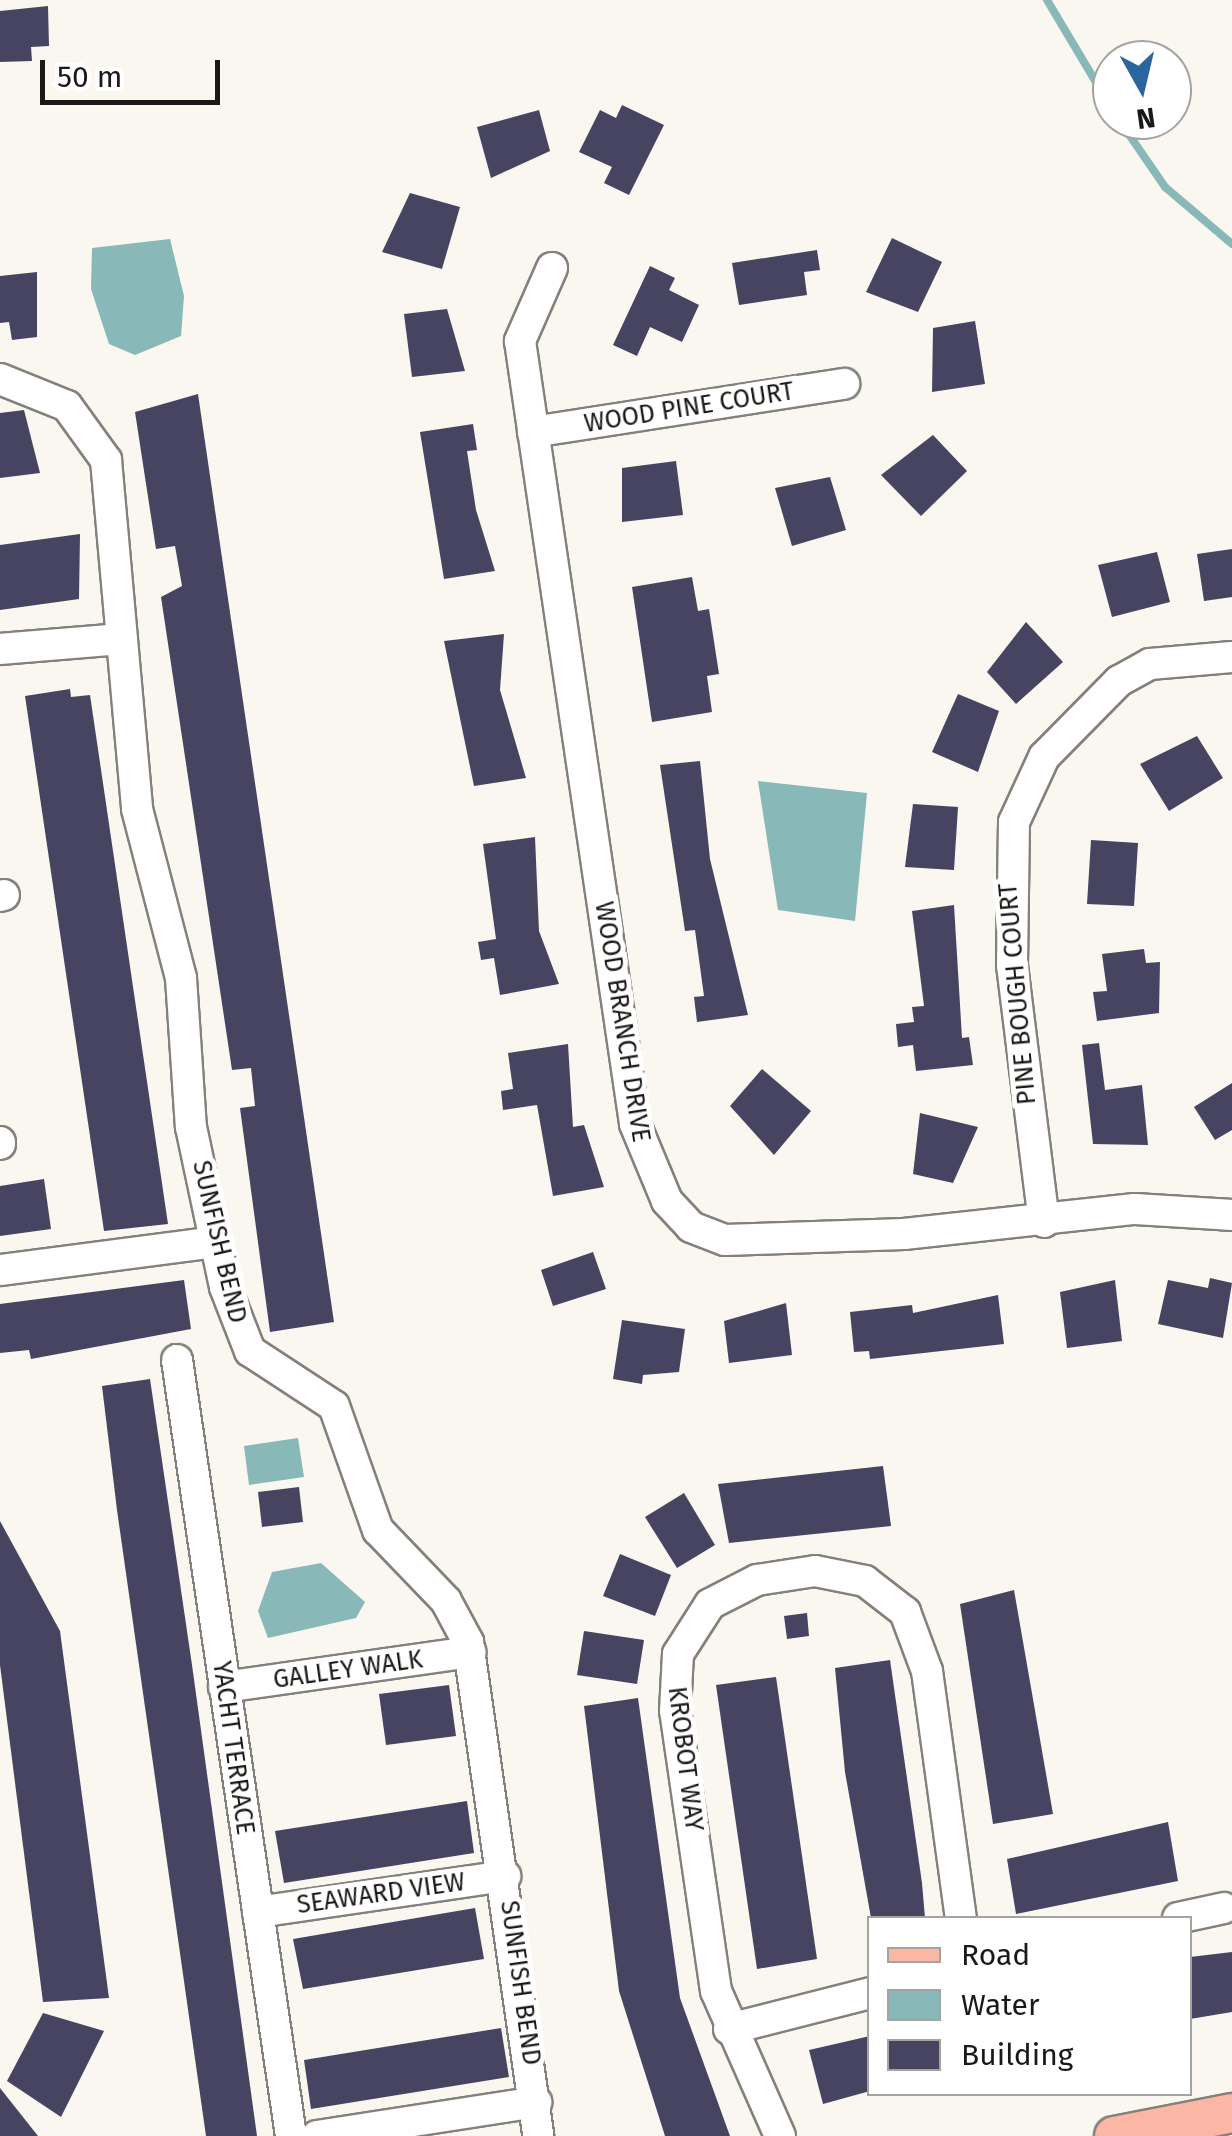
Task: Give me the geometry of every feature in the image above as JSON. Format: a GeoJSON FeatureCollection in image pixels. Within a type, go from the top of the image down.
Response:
{"type":"FeatureCollection","features":[{"type":"Feature","properties":{"kind":"main road"},"geometry":{"type":"LineString","coordinates":[[1114,2136],[1232,2114]]}},
{"type":"Feature","properties":{"kind":"street","name":"WOOD BRANCH DRIVE"},"geometry":{"type":"LineString","coordinates":[[552,268],[520,341],[635,1124],[667,1202],[691,1227],[725,1240],[1044,1222],[1134,1209],[1232,1216]]}},
{"type":"Feature","properties":{"kind":"street","name":"SUNFISH BEND"},"geometry":{"type":"LineString","coordinates":[[0,380],[67,406],[102,448],[137,809],[181,978],[191,1127],[215,1242],[244,1341],[334,1406],[382,1539],[446,1601],[471,1652],[538,2136]]}},
{"type":"Feature","properties":{"kind":"street","name":"WOOD PINE COURT"},"geometry":{"type":"LineString","coordinates":[[534,432],[844,384]]}},
{"type":"Feature","properties":{"kind":"street"},"geometry":{"type":"LineString","coordinates":[[0,648],[122,638]]}},
{"type":"Feature","properties":{"kind":"street","name":"PINE BOUGH COURT"},"geometry":{"type":"LineString","coordinates":[[1044,1222],[1012,965],[1014,822],[1044,757],[1105,692],[1150,664],[1232,657]]}},
{"type":"Feature","properties":{"kind":"street"},"geometry":{"type":"LineString","coordinates":[[0,1270],[215,1242]]}},
{"type":"Feature","properties":{"kind":"street","name":"YACHT TERRACE"},"geometry":{"type":"LineString","coordinates":[[177,1360],[291,2136]]}},
{"type":"Feature","properties":{"kind":"street","name":"KROBOT WAY"},"geometry":{"type":"LineString","coordinates":[[780,2136],[729,2028],[673,1691],[690,1626],[740,1586],[831,1572],[865,1581],[905,1612],[928,1670],[962,1916]]}},
{"type":"Feature","properties":{"kind":"street","name":"GALLEY WALK"},"geometry":{"type":"LineString","coordinates":[[224,1687],[471,1652]]}},
{"type":"Feature","properties":{"kind":"street","name":"SEAWARD VIEW"},"geometry":{"type":"LineString","coordinates":[[258,1912],[505,1876]]}},
{"type":"Feature","properties":{"kind":"street"},"geometry":{"type":"LineString","coordinates":[[1187,1916],[1224,1908]]}},
{"type":"Feature","properties":{"kind":"street"},"geometry":{"type":"LineString","coordinates":[[729,2028],[867,1995]]}},
{"type":"Feature","properties":{"kind":"street"},"geometry":{"type":"LineString","coordinates":[[317,2136],[536,2102]]}},
{"type":"Feature","properties":{"kind":"water"},"geometry":{"type":"Polygon","coordinates":[[[170,239],[184,296],[181,336],[135,355],[109,344],[91,289],[92,248],[170,239]]]}},
{"type":"Feature","properties":{"kind":"water"},"geometry":{"type":"Polygon","coordinates":[[[758,781],[867,793],[855,921],[778,910],[758,781]]]}},
{"type":"Feature","properties":{"kind":"water"},"geometry":{"type":"Polygon","coordinates":[[[298,1438],[304,1477],[249,1485],[244,1446],[298,1438]]]}},
{"type":"Feature","properties":{"kind":"water"},"geometry":{"type":"Polygon","coordinates":[[[321,1563],[365,1602],[356,1618],[268,1638],[258,1611],[272,1572],[321,1563]]]}},
{"type":"Feature","properties":{"kind":"building"},"geometry":{"type":"Polygon","coordinates":[[[48,6],[49,46],[31,47],[32,61],[0,62],[0,11],[48,6]]]}},
{"type":"Feature","properties":{"kind":"building"},"geometry":{"type":"Polygon","coordinates":[[[622,105],[664,125],[629,195],[604,183],[612,167],[579,152],[600,110],[616,118],[622,105]]]}},
{"type":"Feature","properties":{"kind":"building"},"geometry":{"type":"Polygon","coordinates":[[[539,110],[550,151],[491,178],[477,127],[539,110]]]}},
{"type":"Feature","properties":{"kind":"building"},"geometry":{"type":"Polygon","coordinates":[[[410,193],[460,207],[442,269],[382,252],[410,193]]]}},
{"type":"Feature","properties":{"kind":"building"},"geometry":{"type":"Polygon","coordinates":[[[892,238],[942,262],[918,312],[866,292],[892,238]]]}},
{"type":"Feature","properties":{"kind":"building"},"geometry":{"type":"Polygon","coordinates":[[[817,250],[820,270],[804,272],[807,295],[739,305],[732,263],[817,250]]]}},
{"type":"Feature","properties":{"kind":"building"},"geometry":{"type":"Polygon","coordinates":[[[650,266],[675,278],[669,290],[699,305],[682,342],[650,327],[637,356],[613,345],[650,266]]]}},
{"type":"Feature","properties":{"kind":"building"},"geometry":{"type":"Polygon","coordinates":[[[37,272],[37,337],[12,340],[9,322],[0,323],[0,276],[37,272]]]}},
{"type":"Feature","properties":{"kind":"building"},"geometry":{"type":"Polygon","coordinates":[[[447,309],[465,371],[412,377],[404,314],[447,309]]]}},
{"type":"Feature","properties":{"kind":"building"},"geometry":{"type":"Polygon","coordinates":[[[975,321],[985,384],[932,392],[933,328],[975,321]]]}},
{"type":"Feature","properties":{"kind":"building"},"geometry":{"type":"Polygon","coordinates":[[[198,394],[334,1322],[270,1332],[240,1108],[255,1106],[251,1068],[232,1070],[161,597],[182,586],[175,546],[156,549],[135,412],[198,394]]]}},
{"type":"Feature","properties":{"kind":"building"},"geometry":{"type":"Polygon","coordinates":[[[24,410],[40,473],[0,478],[0,413],[24,410]]]}},
{"type":"Feature","properties":{"kind":"building"},"geometry":{"type":"Polygon","coordinates":[[[473,424],[477,450],[467,451],[476,510],[495,571],[444,579],[420,432],[473,424]]]}},
{"type":"Feature","properties":{"kind":"building"},"geometry":{"type":"Polygon","coordinates":[[[933,435],[967,471],[921,516],[881,475],[933,435]]]}},
{"type":"Feature","properties":{"kind":"building"},"geometry":{"type":"Polygon","coordinates":[[[676,461],[683,515],[622,522],[622,468],[676,461]]]}},
{"type":"Feature","properties":{"kind":"building"},"geometry":{"type":"Polygon","coordinates":[[[830,477],[846,530],[792,546],[775,488],[830,477]]]}},
{"type":"Feature","properties":{"kind":"building"},"geometry":{"type":"Polygon","coordinates":[[[80,534],[79,599],[0,610],[0,545],[80,534]]]}},
{"type":"Feature","properties":{"kind":"building"},"geometry":{"type":"Polygon","coordinates":[[[1232,549],[1232,597],[1204,601],[1197,554],[1232,549]]]}},
{"type":"Feature","properties":{"kind":"building"},"geometry":{"type":"Polygon","coordinates":[[[1157,552],[1170,602],[1112,617],[1098,565],[1157,552]]]}},
{"type":"Feature","properties":{"kind":"building"},"geometry":{"type":"Polygon","coordinates":[[[692,577],[698,611],[709,609],[719,674],[707,676],[712,712],[652,722],[632,587],[692,577]]]}},
{"type":"Feature","properties":{"kind":"building"},"geometry":{"type":"Polygon","coordinates":[[[1026,622],[1063,662],[1016,704],[987,672],[1026,622]]]}},
{"type":"Feature","properties":{"kind":"building"},"geometry":{"type":"Polygon","coordinates":[[[504,634],[500,690],[526,778],[474,786],[444,641],[504,634]]]}},
{"type":"Feature","properties":{"kind":"building"},"geometry":{"type":"Polygon","coordinates":[[[70,689],[71,697],[90,695],[168,1224],[104,1231],[25,696],[70,689]]]}},
{"type":"Feature","properties":{"kind":"building"},"geometry":{"type":"Polygon","coordinates":[[[958,694],[999,711],[978,772],[932,752],[958,694]]]}},
{"type":"Feature","properties":{"kind":"building"},"geometry":{"type":"Polygon","coordinates":[[[1197,736],[1223,778],[1169,811],[1140,764],[1197,736]]]}},
{"type":"Feature","properties":{"kind":"building"},"geometry":{"type":"Polygon","coordinates":[[[700,761],[710,859],[748,1015],[697,1022],[694,997],[704,996],[695,930],[685,931],[660,765],[700,761]]]}},
{"type":"Feature","properties":{"kind":"building"},"geometry":{"type":"Polygon","coordinates":[[[913,804],[958,807],[954,870],[905,867],[913,804]]]}},
{"type":"Feature","properties":{"kind":"building"},"geometry":{"type":"Polygon","coordinates":[[[535,837],[539,931],[559,984],[500,995],[494,958],[481,960],[478,942],[496,939],[483,844],[535,837]]]}},
{"type":"Feature","properties":{"kind":"building"},"geometry":{"type":"Polygon","coordinates":[[[1091,840],[1138,843],[1134,906],[1087,904],[1091,840]]]}},
{"type":"Feature","properties":{"kind":"building"},"geometry":{"type":"Polygon","coordinates":[[[954,905],[962,1038],[969,1037],[973,1065],[916,1071],[913,1045],[898,1047],[896,1024],[914,1022],[912,1007],[924,1006],[912,911],[954,905]]]}},
{"type":"Feature","properties":{"kind":"building"},"geometry":{"type":"Polygon","coordinates":[[[1144,949],[1146,963],[1160,962],[1159,1013],[1097,1021],[1093,992],[1107,991],[1102,954],[1144,949]]]}},
{"type":"Feature","properties":{"kind":"building"},"geometry":{"type":"Polygon","coordinates":[[[1099,1043],[1105,1090],[1142,1085],[1148,1145],[1093,1144],[1082,1045],[1099,1043]]]}},
{"type":"Feature","properties":{"kind":"building"},"geometry":{"type":"Polygon","coordinates":[[[568,1044],[573,1127],[584,1125],[604,1187],[553,1196],[537,1105],[503,1110],[501,1091],[513,1089],[508,1053],[568,1044]]]}},
{"type":"Feature","properties":{"kind":"building"},"geometry":{"type":"Polygon","coordinates":[[[762,1069],[811,1111],[774,1155],[730,1106],[762,1069]]]}},
{"type":"Feature","properties":{"kind":"building"},"geometry":{"type":"Polygon","coordinates":[[[1232,1083],[1232,1130],[1215,1140],[1194,1107],[1232,1083]]]}},
{"type":"Feature","properties":{"kind":"building"},"geometry":{"type":"Polygon","coordinates":[[[920,1113],[978,1127],[953,1183],[913,1174],[920,1113]]]}},
{"type":"Feature","properties":{"kind":"building"},"geometry":{"type":"Polygon","coordinates":[[[44,1179],[51,1229],[0,1236],[0,1186],[44,1179]]]}},
{"type":"Feature","properties":{"kind":"building"},"geometry":{"type":"Polygon","coordinates":[[[593,1252],[606,1289],[553,1306],[541,1270],[593,1252]]]}},
{"type":"Feature","properties":{"kind":"building"},"geometry":{"type":"Polygon","coordinates":[[[1210,1278],[1232,1283],[1223,1338],[1158,1324],[1168,1280],[1208,1288],[1210,1278]]]}},
{"type":"Feature","properties":{"kind":"building"},"geometry":{"type":"Polygon","coordinates":[[[184,1280],[191,1329],[31,1359],[29,1350],[0,1353],[0,1304],[184,1280]]]}},
{"type":"Feature","properties":{"kind":"building"},"geometry":{"type":"Polygon","coordinates":[[[1115,1280],[1122,1341],[1067,1348],[1060,1292],[1115,1280]]]}},
{"type":"Feature","properties":{"kind":"building"},"geometry":{"type":"Polygon","coordinates":[[[998,1295],[1004,1344],[870,1359],[869,1351],[854,1352],[850,1312],[912,1305],[913,1313],[998,1295]]]}},
{"type":"Feature","properties":{"kind":"building"},"geometry":{"type":"Polygon","coordinates":[[[786,1303],[792,1355],[729,1363],[724,1321],[786,1303]]]}},
{"type":"Feature","properties":{"kind":"building"},"geometry":{"type":"Polygon","coordinates":[[[622,1320],[685,1329],[679,1372],[643,1375],[642,1384],[613,1379],[622,1320]]]}},
{"type":"Feature","properties":{"kind":"building"},"geometry":{"type":"Polygon","coordinates":[[[150,1379],[257,2136],[206,2136],[117,1510],[102,1386],[150,1379]]]}},
{"type":"Feature","properties":{"kind":"building"},"geometry":{"type":"Polygon","coordinates":[[[883,1466],[891,1526],[729,1543],[718,1484],[883,1466]]]}},
{"type":"Feature","properties":{"kind":"building"},"geometry":{"type":"Polygon","coordinates":[[[299,1487],[303,1522],[262,1527],[258,1492],[299,1487]]]}},
{"type":"Feature","properties":{"kind":"building"},"geometry":{"type":"Polygon","coordinates":[[[684,1493],[715,1545],[677,1568],[645,1517],[684,1493]]]}},
{"type":"Feature","properties":{"kind":"building"},"geometry":{"type":"Polygon","coordinates":[[[0,1521],[60,1631],[109,1998],[43,2002],[0,1665],[0,1521]]]}},
{"type":"Feature","properties":{"kind":"building"},"geometry":{"type":"Polygon","coordinates":[[[620,1554],[671,1575],[655,1616],[603,1596],[620,1554]]]}},
{"type":"Feature","properties":{"kind":"building"},"geometry":{"type":"Polygon","coordinates":[[[1014,1590],[1053,1814],[993,1824],[960,1604],[1014,1590]]]}},
{"type":"Feature","properties":{"kind":"building"},"geometry":{"type":"Polygon","coordinates":[[[807,1613],[809,1636],[787,1639],[784,1616],[807,1613]]]}},
{"type":"Feature","properties":{"kind":"building"},"geometry":{"type":"Polygon","coordinates":[[[584,1631],[644,1640],[637,1684],[577,1675],[584,1631]]]}},
{"type":"Feature","properties":{"kind":"building"},"geometry":{"type":"Polygon","coordinates":[[[890,1660],[925,1916],[871,1916],[845,1772],[835,1668],[890,1660]]]}},
{"type":"Feature","properties":{"kind":"building"},"geometry":{"type":"Polygon","coordinates":[[[776,1677],[817,1959],[757,1969],[716,1685],[776,1677]]]}},
{"type":"Feature","properties":{"kind":"building"},"geometry":{"type":"Polygon","coordinates":[[[449,1685],[456,1736],[386,1745],[379,1694],[449,1685]]]}},
{"type":"Feature","properties":{"kind":"building"},"geometry":{"type":"Polygon","coordinates":[[[638,1698],[680,1998],[730,2136],[665,2136],[619,1991],[584,1706],[638,1698]]]}},
{"type":"Feature","properties":{"kind":"building"},"geometry":{"type":"Polygon","coordinates":[[[467,1801],[474,1853],[284,1883],[275,1831],[467,1801]]]}},
{"type":"Feature","properties":{"kind":"building"},"geometry":{"type":"Polygon","coordinates":[[[1168,1822],[1178,1881],[1016,1914],[1007,1859],[1168,1822]]]}},
{"type":"Feature","properties":{"kind":"building"},"geometry":{"type":"Polygon","coordinates":[[[475,1908],[484,1959],[303,1989],[293,1939],[475,1908]]]}},
{"type":"Feature","properties":{"kind":"building"},"geometry":{"type":"Polygon","coordinates":[[[1232,1952],[1232,2012],[1192,2019],[1192,1957],[1232,1952]]]}},
{"type":"Feature","properties":{"kind":"building"},"geometry":{"type":"Polygon","coordinates":[[[43,2013],[104,2031],[61,2117],[7,2081],[43,2013]]]}},
{"type":"Feature","properties":{"kind":"building"},"geometry":{"type":"Polygon","coordinates":[[[501,2028],[509,2077],[311,2109],[304,2060],[501,2028]]]}},
{"type":"Feature","properties":{"kind":"building"},"geometry":{"type":"Polygon","coordinates":[[[867,2037],[867,2092],[823,2104],[809,2050],[867,2037]]]}},
{"type":"Feature","properties":{"kind":"building"},"geometry":{"type":"Polygon","coordinates":[[[0,2088],[38,2136],[0,2136],[0,2088]]]}},
{"type":"Feature","properties":{"kind":"waterway"},"geometry":{"type":"LineString","coordinates":[[1047,0],[1092,75]]}},
{"type":"Feature","properties":{"kind":"waterway"},"geometry":{"type":"LineString","coordinates":[[1133,140],[1165,187],[1232,244]]}}]}
